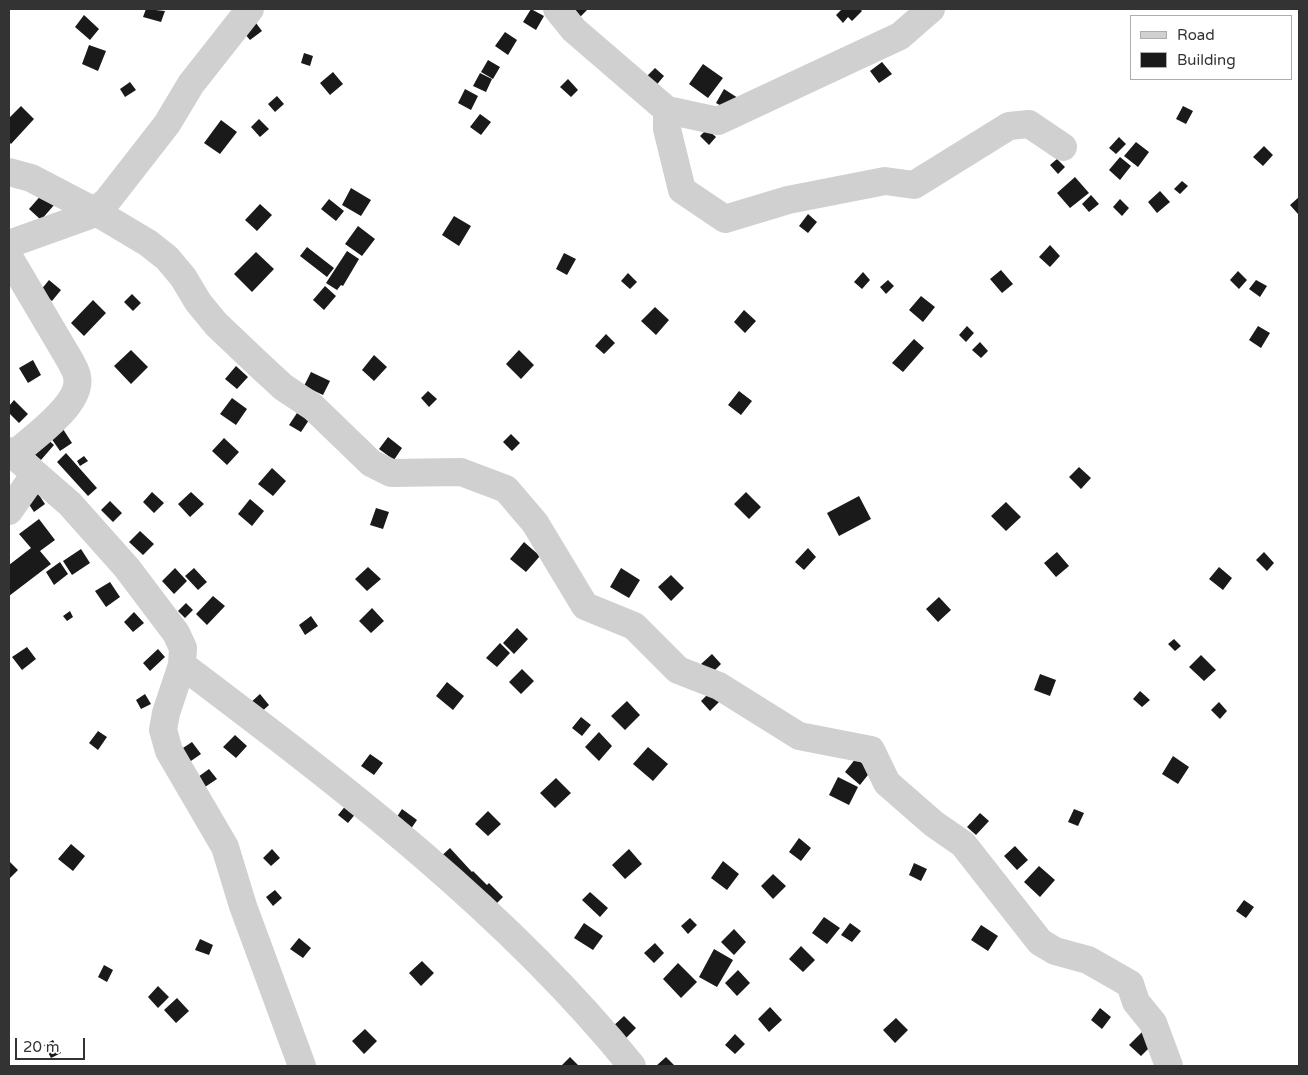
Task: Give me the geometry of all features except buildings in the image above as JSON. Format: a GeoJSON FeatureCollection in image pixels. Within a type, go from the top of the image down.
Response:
{"type":"FeatureCollection","features":[{"type":"Feature","properties":{"kind":"street"},"geometry":{"type":"LineString","coordinates":[[9,244],[96,212],[121,185],[166,124],[191,84],[250,9]]}},
{"type":"Feature","properties":{"kind":"street"},"geometry":{"type":"LineString","coordinates":[[557,9],[574,30],[667,110],[718,121],[900,36],[931,9]]}},
{"type":"Feature","properties":{"kind":"street"},"geometry":{"type":"LineString","coordinates":[[667,110],[667,129],[682,190],[725,219],[788,200],[885,181],[914,185],[1009,126],[1029,124],[1063,147]]}},
{"type":"Feature","properties":{"kind":"street"},"geometry":{"type":"LineString","coordinates":[[9,172],[31,178],[96,212],[148,243],[167,258],[183,277],[198,302],[216,324],[283,387],[313,407],[371,463],[391,473],[461,472],[506,489],[535,523],[585,606],[634,626],[678,670],[719,686],[799,736],[870,750],[887,784],[934,824],[963,844],[1040,942],[1055,952],[1088,960],[1130,984],[1136,1002],[1153,1023],[1169,1066]]}},
{"type":"Feature","properties":{"kind":"street"},"geometry":{"type":"LineString","coordinates":[[9,257],[71,362],[78,378],[76,393],[66,408],[11,453],[56,489],[127,568],[168,621],[183,648],[182,665],[166,713],[163,730],[169,751],[226,847],[243,906],[302,1066]]}},
{"type":"Feature","properties":{"kind":"street"},"geometry":{"type":"LineString","coordinates":[[9,511],[35,474]]}},
{"type":"Feature","properties":{"kind":"street"},"geometry":{"type":"LineString","coordinates":[[182,665],[337,782],[490,916],[572,997],[632,1066]]}}]}
